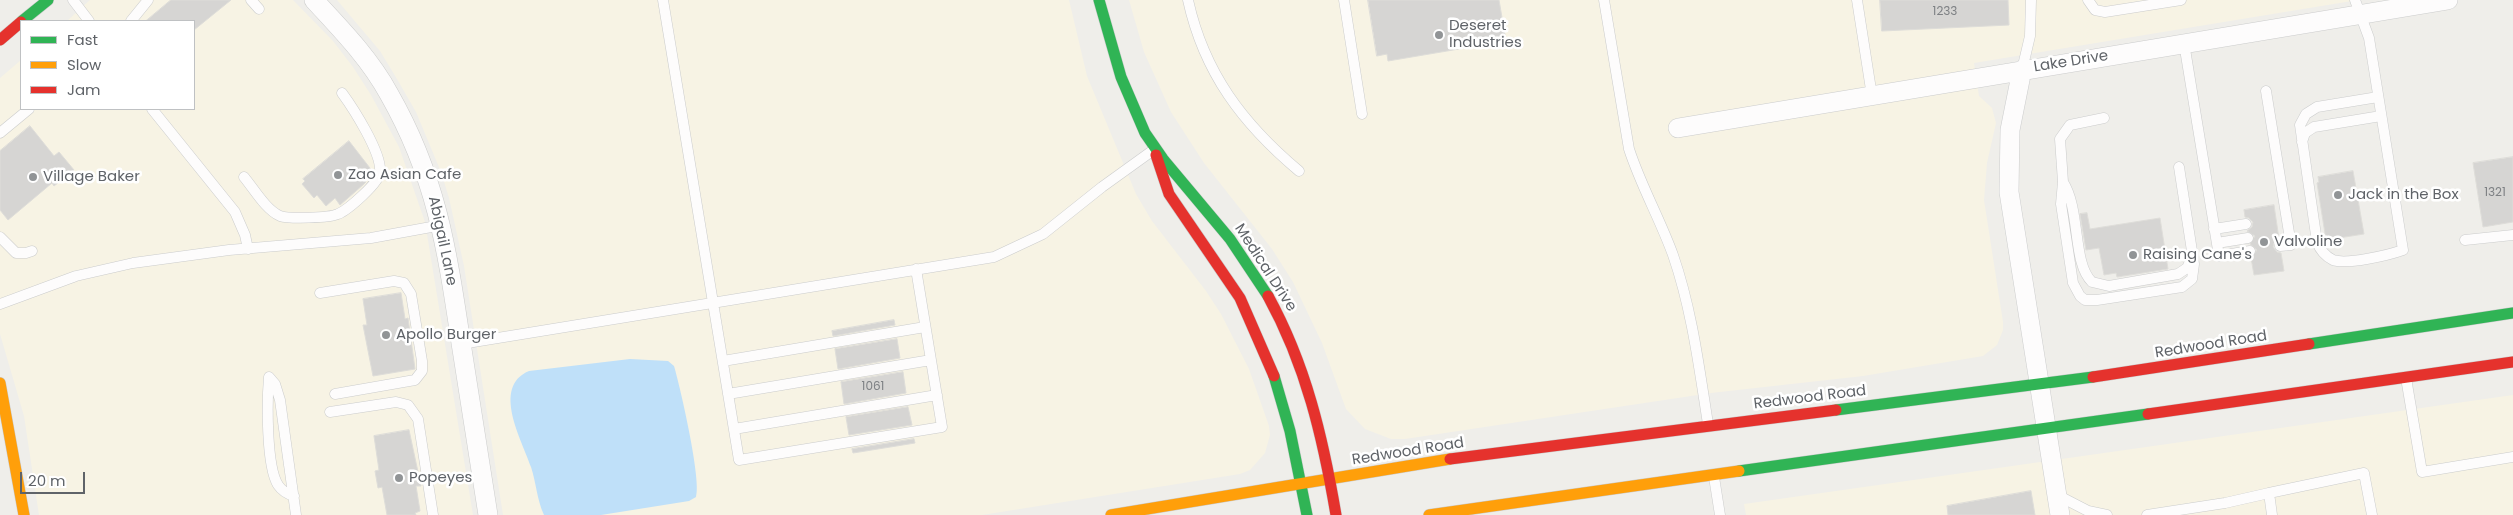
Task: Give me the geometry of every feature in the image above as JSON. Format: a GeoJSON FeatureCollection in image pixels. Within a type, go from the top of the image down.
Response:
{"type":"FeatureCollection","features":[{"type":"Feature","properties":{"kind":"main road"},"geometry":{"type":"LineString","coordinates":[[24,20],[48,0]]}},
{"type":"Feature","properties":{"kind":"main road","name":"Medical Drive"},"geometry":{"type":"LineString","coordinates":[[1099,0],[1110,44],[1123,80],[1155,149],[1161,178],[1169,195],[1223,270],[1258,337],[1281,394],[1291,428],[1307,515]]}},
{"type":"Feature","properties":{"kind":"main road"},"geometry":{"type":"LineString","coordinates":[[0,40],[20,24]]}},
{"type":"Feature","properties":{"kind":"main road","name":"Medical Drive"},"geometry":{"type":"LineString","coordinates":[[1155,149],[1222,229],[1252,269],[1278,313],[1302,366],[1309,389],[1336,515]]}},
{"type":"Feature","properties":{"kind":"main road","name":"Redwood Road"},"geometry":{"type":"LineString","coordinates":[[1111,515],[1478,455],[2040,384],[2513,313]]}},
{"type":"Feature","properties":{"kind":"main road"},"geometry":{"type":"LineString","coordinates":[[1429,515],[2513,362]]}},
{"type":"Feature","properties":{"kind":"main road"},"geometry":{"type":"LineString","coordinates":[[0,383],[24,515]]}},
{"type":"Feature","properties":{"kind":"street","name":"Abigail Lane"},"geometry":{"type":"LineString","coordinates":[[314,0],[355,45],[388,92],[423,164],[442,225],[488,515]]}},
{"type":"Feature","properties":{"kind":"street","name":"Lake Drive"},"geometry":{"type":"LineString","coordinates":[[2060,515],[2009,192],[2010,130],[2022,70],[2184,43],[2358,7],[2448,0]]}},
{"type":"Feature","properties":{"kind":"street"},"geometry":{"type":"LineString","coordinates":[[1678,128],[2022,70]]}},
{"type":"Feature","properties":{"kind":"lane"},"geometry":{"type":"LineString","coordinates":[[74,0],[88,20]]}},
{"type":"Feature","properties":{"kind":"lane"},"geometry":{"type":"LineString","coordinates":[[131,20],[148,0]]}},
{"type":"Feature","properties":{"kind":"lane"},"geometry":{"type":"LineString","coordinates":[[251,0],[259,9]]}},
{"type":"Feature","properties":{"kind":"lane"},"geometry":{"type":"LineString","coordinates":[[663,0],[739,460],[942,427],[916,269]]}},
{"type":"Feature","properties":{"kind":"lane"},"geometry":{"type":"LineString","coordinates":[[1188,0],[1203,48],[1226,92],[1255,132],[1299,171]]}},
{"type":"Feature","properties":{"kind":"lane"},"geometry":{"type":"LineString","coordinates":[[1344,0],[1362,114]]}},
{"type":"Feature","properties":{"kind":"lane"},"geometry":{"type":"LineString","coordinates":[[1604,0],[1629,149],[1636,173],[1660,224],[1681,280],[1693,333],[1708,426]]}},
{"type":"Feature","properties":{"kind":"lane"},"geometry":{"type":"LineString","coordinates":[[1856,0],[1872,96]]}},
{"type":"Feature","properties":{"kind":"lane"},"geometry":{"type":"LineString","coordinates":[[2022,70],[2030,36],[2031,0]]}},
{"type":"Feature","properties":{"kind":"lane"},"geometry":{"type":"LineString","coordinates":[[2088,0],[2095,10],[2105,12],[2181,0]]}},
{"type":"Feature","properties":{"kind":"lane"},"geometry":{"type":"LineString","coordinates":[[2358,7],[2369,38],[2403,250],[2342,262],[2334,260],[2323,253],[2317,242],[2300,125],[2312,110],[2378,97]]}},
{"type":"Feature","properties":{"kind":"lane"},"geometry":{"type":"LineString","coordinates":[[2184,43],[2219,256],[2250,251]]}},
{"type":"Feature","properties":{"kind":"lane"},"geometry":{"type":"LineString","coordinates":[[2266,91],[2291,244],[2280,246]]}},
{"type":"Feature","properties":{"kind":"lane"},"geometry":{"type":"LineString","coordinates":[[244,177],[275,213],[289,218],[336,215],[375,184],[380,175],[379,163],[362,124],[342,93]]}},
{"type":"Feature","properties":{"kind":"lane"},"geometry":{"type":"LineString","coordinates":[[0,133],[28,110]]}},
{"type":"Feature","properties":{"kind":"lane"},"geometry":{"type":"LineString","coordinates":[[153,110],[235,212],[245,235],[248,249]]}},
{"type":"Feature","properties":{"kind":"lane"},"geometry":{"type":"LineString","coordinates":[[2302,143],[2305,134],[2314,127],[2381,116]]}},
{"type":"Feature","properties":{"kind":"lane"},"geometry":{"type":"LineString","coordinates":[[2104,118],[2075,122],[2062,133],[2060,145],[2063,182],[2061,204],[2073,283],[2077,293],[2086,300],[2182,287],[2187,284],[2194,274],[2179,167]]}},
{"type":"Feature","properties":{"kind":"lane"},"geometry":{"type":"LineString","coordinates":[[461,344],[994,257],[1029,242],[1057,225],[1102,187],[1155,149]]}},
{"type":"Feature","properties":{"kind":"lane"},"geometry":{"type":"LineString","coordinates":[[2063,182],[2073,202],[2083,270],[2092,282],[2109,286],[2178,274],[2187,268],[2192,253]]}},
{"type":"Feature","properties":{"kind":"lane"},"geometry":{"type":"LineString","coordinates":[[2276,219],[2287,217]]}},
{"type":"Feature","properties":{"kind":"lane"},"geometry":{"type":"LineString","coordinates":[[2214,229],[2246,224]]}},
{"type":"Feature","properties":{"kind":"lane"},"geometry":{"type":"LineString","coordinates":[[0,304],[42,288],[105,269],[248,249],[361,239],[442,225]]}},
{"type":"Feature","properties":{"kind":"lane"},"geometry":{"type":"LineString","coordinates":[[2278,233],[2289,231]]}},
{"type":"Feature","properties":{"kind":"lane"},"geometry":{"type":"LineString","coordinates":[[2465,240],[2513,235]]}},
{"type":"Feature","properties":{"kind":"lane"},"geometry":{"type":"LineString","coordinates":[[0,237],[16,253],[26,254],[32,251]]}},
{"type":"Feature","properties":{"kind":"lane"},"geometry":{"type":"LineString","coordinates":[[2217,243],[2248,238]]}},
{"type":"Feature","properties":{"kind":"lane"},"geometry":{"type":"LineString","coordinates":[[320,293],[394,281],[404,283],[411,294],[422,361],[422,371],[415,380],[335,394]]}},
{"type":"Feature","properties":{"kind":"lane"},"geometry":{"type":"LineString","coordinates":[[722,361],[926,327]]}},
{"type":"Feature","properties":{"kind":"lane"},"geometry":{"type":"LineString","coordinates":[[728,394],[931,360]]}},
{"type":"Feature","properties":{"kind":"lane"},"geometry":{"type":"LineString","coordinates":[[294,496],[282,490],[274,475],[266,418],[269,377],[279,392],[294,496],[296,515]]}},
{"type":"Feature","properties":{"kind":"lane"},"geometry":{"type":"LineString","coordinates":[[2406,377],[2422,472],[2513,457]]}},
{"type":"Feature","properties":{"kind":"lane"},"geometry":{"type":"LineString","coordinates":[[734,429],[937,395]]}},
{"type":"Feature","properties":{"kind":"lane"},"geometry":{"type":"LineString","coordinates":[[330,412],[396,402],[413,409],[418,419],[433,515]]}},
{"type":"Feature","properties":{"kind":"lane"},"geometry":{"type":"LineString","coordinates":[[2147,515],[2225,503],[2364,473],[2372,515]]}},
{"type":"Feature","properties":{"kind":"lane"},"geometry":{"type":"LineString","coordinates":[[1713,474],[1720,515]]}},
{"type":"Feature","properties":{"kind":"lane"},"geometry":{"type":"LineString","coordinates":[[2269,493],[2272,515]]}},
{"type":"Feature","properties":{"kind":"lane"},"geometry":{"type":"LineString","coordinates":[[2057,495],[2088,511],[2106,515]]}},
{"type":"Feature","properties":{"kind":"lane"},"geometry":{"type":"LineString","coordinates":[[2225,503],[2227,515]]}},
{"type":"Feature","properties":{"kind":"shaded area"},"geometry":{"type":"Polygon","coordinates":[[[90,0],[293,0],[333,41],[371,95],[399,147],[425,222],[473,515],[39,515],[24,416],[0,334],[0,78],[20,61],[20,110],[195,110],[195,20],[68,20],[90,0]]]}},
{"type":"Feature","properties":{"kind":"shaded area"},"geometry":{"type":"Polygon","coordinates":[[[337,0],[1069,0],[1087,76],[1136,194],[1152,221],[1206,291],[1221,314],[1249,369],[1269,426],[1270,435],[1265,453],[1250,470],[1240,474],[982,515],[503,515],[464,266],[449,198],[441,172],[416,112],[397,79],[380,51],[337,0]]]}},
{"type":"Feature","properties":{"kind":"shaded area"},"geometry":{"type":"Polygon","coordinates":[[[1129,0],[2358,0],[1974,63],[1979,96],[1992,108],[1996,123],[1987,163],[1984,200],[2003,322],[2003,330],[1997,345],[1983,356],[1863,376],[1711,393],[1405,439],[1391,439],[1365,429],[1346,409],[1322,343],[1293,282],[1272,249],[1204,163],[1171,112],[1144,52],[1129,0]]]}},
{"type":"Feature","properties":{"kind":"shaded area"},"geometry":{"type":"Polygon","coordinates":[[[2513,395],[2513,515],[1746,515],[1744,504],[2513,395]]]}},
{"type":"Feature","properties":{"kind":"water"},"geometry":{"type":"Polygon","coordinates":[[[630,359],[668,361],[674,366],[693,454],[696,473],[696,497],[689,501],[601,515],[544,515],[531,467],[512,415],[512,389],[518,379],[529,371],[630,359]]]}},
{"type":"Feature","properties":{"kind":"building"},"geometry":{"type":"Polygon","coordinates":[[[171,0],[231,0],[195,29],[195,20],[147,20],[171,0]]]}},
{"type":"Feature","properties":{"kind":"building","name":"Deseret Industries"},"geometry":{"type":"Polygon","coordinates":[[[1368,0],[1499,0],[1506,41],[1388,61],[1387,54],[1377,56],[1368,0]]]}},
{"type":"Feature","properties":{"kind":"building"},"geometry":{"type":"Polygon","coordinates":[[[1880,0],[2008,0],[2009,25],[1882,31],[1880,0]]]}},
{"type":"Feature","properties":{"kind":"building","name":"Village Baker"},"geometry":{"type":"Polygon","coordinates":[[[30,126],[54,156],[59,152],[74,170],[54,186],[52,183],[8,220],[0,210],[0,151],[30,126]]]}},
{"type":"Feature","properties":{"kind":"building","name":"Zao Asian Cafe"},"geometry":{"type":"Polygon","coordinates":[[[349,141],[373,172],[364,179],[366,182],[340,205],[335,198],[326,206],[317,195],[314,198],[302,184],[305,181],[303,179],[349,141]]]}},
{"type":"Feature","properties":{"kind":"building"},"geometry":{"type":"Polygon","coordinates":[[[2513,157],[2513,222],[2483,227],[2473,163],[2513,157]]]}},
{"type":"Feature","properties":{"kind":"building","name":"Jack in the Box"},"geometry":{"type":"Polygon","coordinates":[[[2353,171],[2364,234],[2326,240],[2317,183],[2319,182],[2318,177],[2353,171]]]}},
{"type":"Feature","properties":{"kind":"building","name":"Valvoline"},"geometry":{"type":"Polygon","coordinates":[[[2274,205],[2279,239],[2274,243],[2273,247],[2277,252],[2281,253],[2284,271],[2254,275],[2251,258],[2257,250],[2250,244],[2255,236],[2247,231],[2252,227],[2253,222],[2245,217],[2244,210],[2274,205]]]}},
{"type":"Feature","properties":{"kind":"building","name":"Raising Cane's"},"geometry":{"type":"Polygon","coordinates":[[[2087,213],[2090,229],[2160,218],[2168,269],[2117,277],[2116,273],[2104,275],[2099,248],[2086,250],[2080,214],[2087,213]]]}},
{"type":"Feature","properties":{"kind":"building","name":"Apollo Burger"},"geometry":{"type":"Polygon","coordinates":[[[401,293],[405,319],[408,318],[415,369],[373,376],[363,325],[367,325],[363,299],[401,293]]]}},
{"type":"Feature","properties":{"kind":"building"},"geometry":{"type":"Polygon","coordinates":[[[894,320],[895,325],[833,336],[832,331],[894,320]]]}},
{"type":"Feature","properties":{"kind":"building"},"geometry":{"type":"Polygon","coordinates":[[[897,339],[900,358],[838,369],[835,349],[897,339]]]}},
{"type":"Feature","properties":{"kind":"building"},"geometry":{"type":"Polygon","coordinates":[[[903,372],[906,393],[844,404],[841,382],[903,372]]]}},
{"type":"Feature","properties":{"kind":"building"},"geometry":{"type":"Polygon","coordinates":[[[908,407],[912,425],[849,435],[846,417],[908,407]]]}},
{"type":"Feature","properties":{"kind":"building","name":"Popeyes"},"geometry":{"type":"Polygon","coordinates":[[[409,430],[421,486],[416,486],[420,511],[415,513],[416,515],[387,515],[382,487],[378,488],[375,471],[379,470],[374,436],[409,430]]]}},
{"type":"Feature","properties":{"kind":"building"},"geometry":{"type":"Polygon","coordinates":[[[914,439],[915,443],[853,453],[852,449],[914,439]]]}},
{"type":"Feature","properties":{"kind":"building"},"geometry":{"type":"Polygon","coordinates":[[[2031,491],[2035,515],[1948,515],[1947,506],[2031,491]]]}},
{"type":"Feature","properties":{"kind":"traffic: fast"},"geometry":{"type":"LineString","coordinates":[[23,20],[48,0]]}},
{"type":"Feature","properties":{"kind":"traffic: fast"},"geometry":{"type":"LineString","coordinates":[[1099,0],[1121,77],[1145,133],[1163,159],[1230,239],[1268,296]]}},
{"type":"Feature","properties":{"kind":"traffic: fast"},"geometry":{"type":"LineString","coordinates":[[2309,344],[2513,313]]}},
{"type":"Feature","properties":{"kind":"traffic: fast"},"geometry":{"type":"LineString","coordinates":[[1274,376],[1290,431],[1307,515]]}},
{"type":"Feature","properties":{"kind":"traffic: fast"},"geometry":{"type":"LineString","coordinates":[[1836,410],[2093,377]]}},
{"type":"Feature","properties":{"kind":"traffic: fast"},"geometry":{"type":"LineString","coordinates":[[1739,471],[2148,414]]}},
{"type":"Feature","properties":{"kind":"traffic: slow"},"geometry":{"type":"LineString","coordinates":[[0,383],[24,515]]}},
{"type":"Feature","properties":{"kind":"traffic: slow"},"geometry":{"type":"LineString","coordinates":[[1111,515],[1450,459]]}},
{"type":"Feature","properties":{"kind":"traffic: slow"},"geometry":{"type":"LineString","coordinates":[[1429,515],[1739,471]]}},
{"type":"Feature","properties":{"kind":"traffic: jam"},"geometry":{"type":"LineString","coordinates":[[0,40],[20,23]]}},
{"type":"Feature","properties":{"kind":"traffic: jam"},"geometry":{"type":"LineString","coordinates":[[1156,155],[1169,194],[1240,298],[1274,376]]}},
{"type":"Feature","properties":{"kind":"traffic: jam"},"geometry":{"type":"LineString","coordinates":[[1268,296],[1293,348],[1303,375],[1319,430],[1336,515]]}},
{"type":"Feature","properties":{"kind":"traffic: jam"},"geometry":{"type":"LineString","coordinates":[[2093,377],[2309,344]]}},
{"type":"Feature","properties":{"kind":"traffic: jam"},"geometry":{"type":"LineString","coordinates":[[2148,414],[2513,362]]}},
{"type":"Feature","properties":{"kind":"traffic: jam"},"geometry":{"type":"LineString","coordinates":[[1450,459],[1836,410]]}},
{"type":"Feature","properties":{"kind":"place","name":"Deseret Industries"},"geometry":{"type":"Point","coordinates":[1439,35]}},
{"type":"Feature","properties":{"kind":"place","name":"Zao Asian Cafe"},"geometry":{"type":"Point","coordinates":[338,175]}},
{"type":"Feature","properties":{"kind":"place","name":"Village Baker"},"geometry":{"type":"Point","coordinates":[33,177]}},
{"type":"Feature","properties":{"kind":"place","name":"Jack in the Box"},"geometry":{"type":"Point","coordinates":[2338,195]}},
{"type":"Feature","properties":{"kind":"place","name":"Valvoline"},"geometry":{"type":"Point","coordinates":[2264,242]}},
{"type":"Feature","properties":{"kind":"place","name":"Raising Cane's"},"geometry":{"type":"Point","coordinates":[2133,255]}},
{"type":"Feature","properties":{"kind":"place","name":"Apollo Burger"},"geometry":{"type":"Point","coordinates":[386,335]}},
{"type":"Feature","properties":{"kind":"place","name":"Popeyes"},"geometry":{"type":"Point","coordinates":[399,478]}}]}
